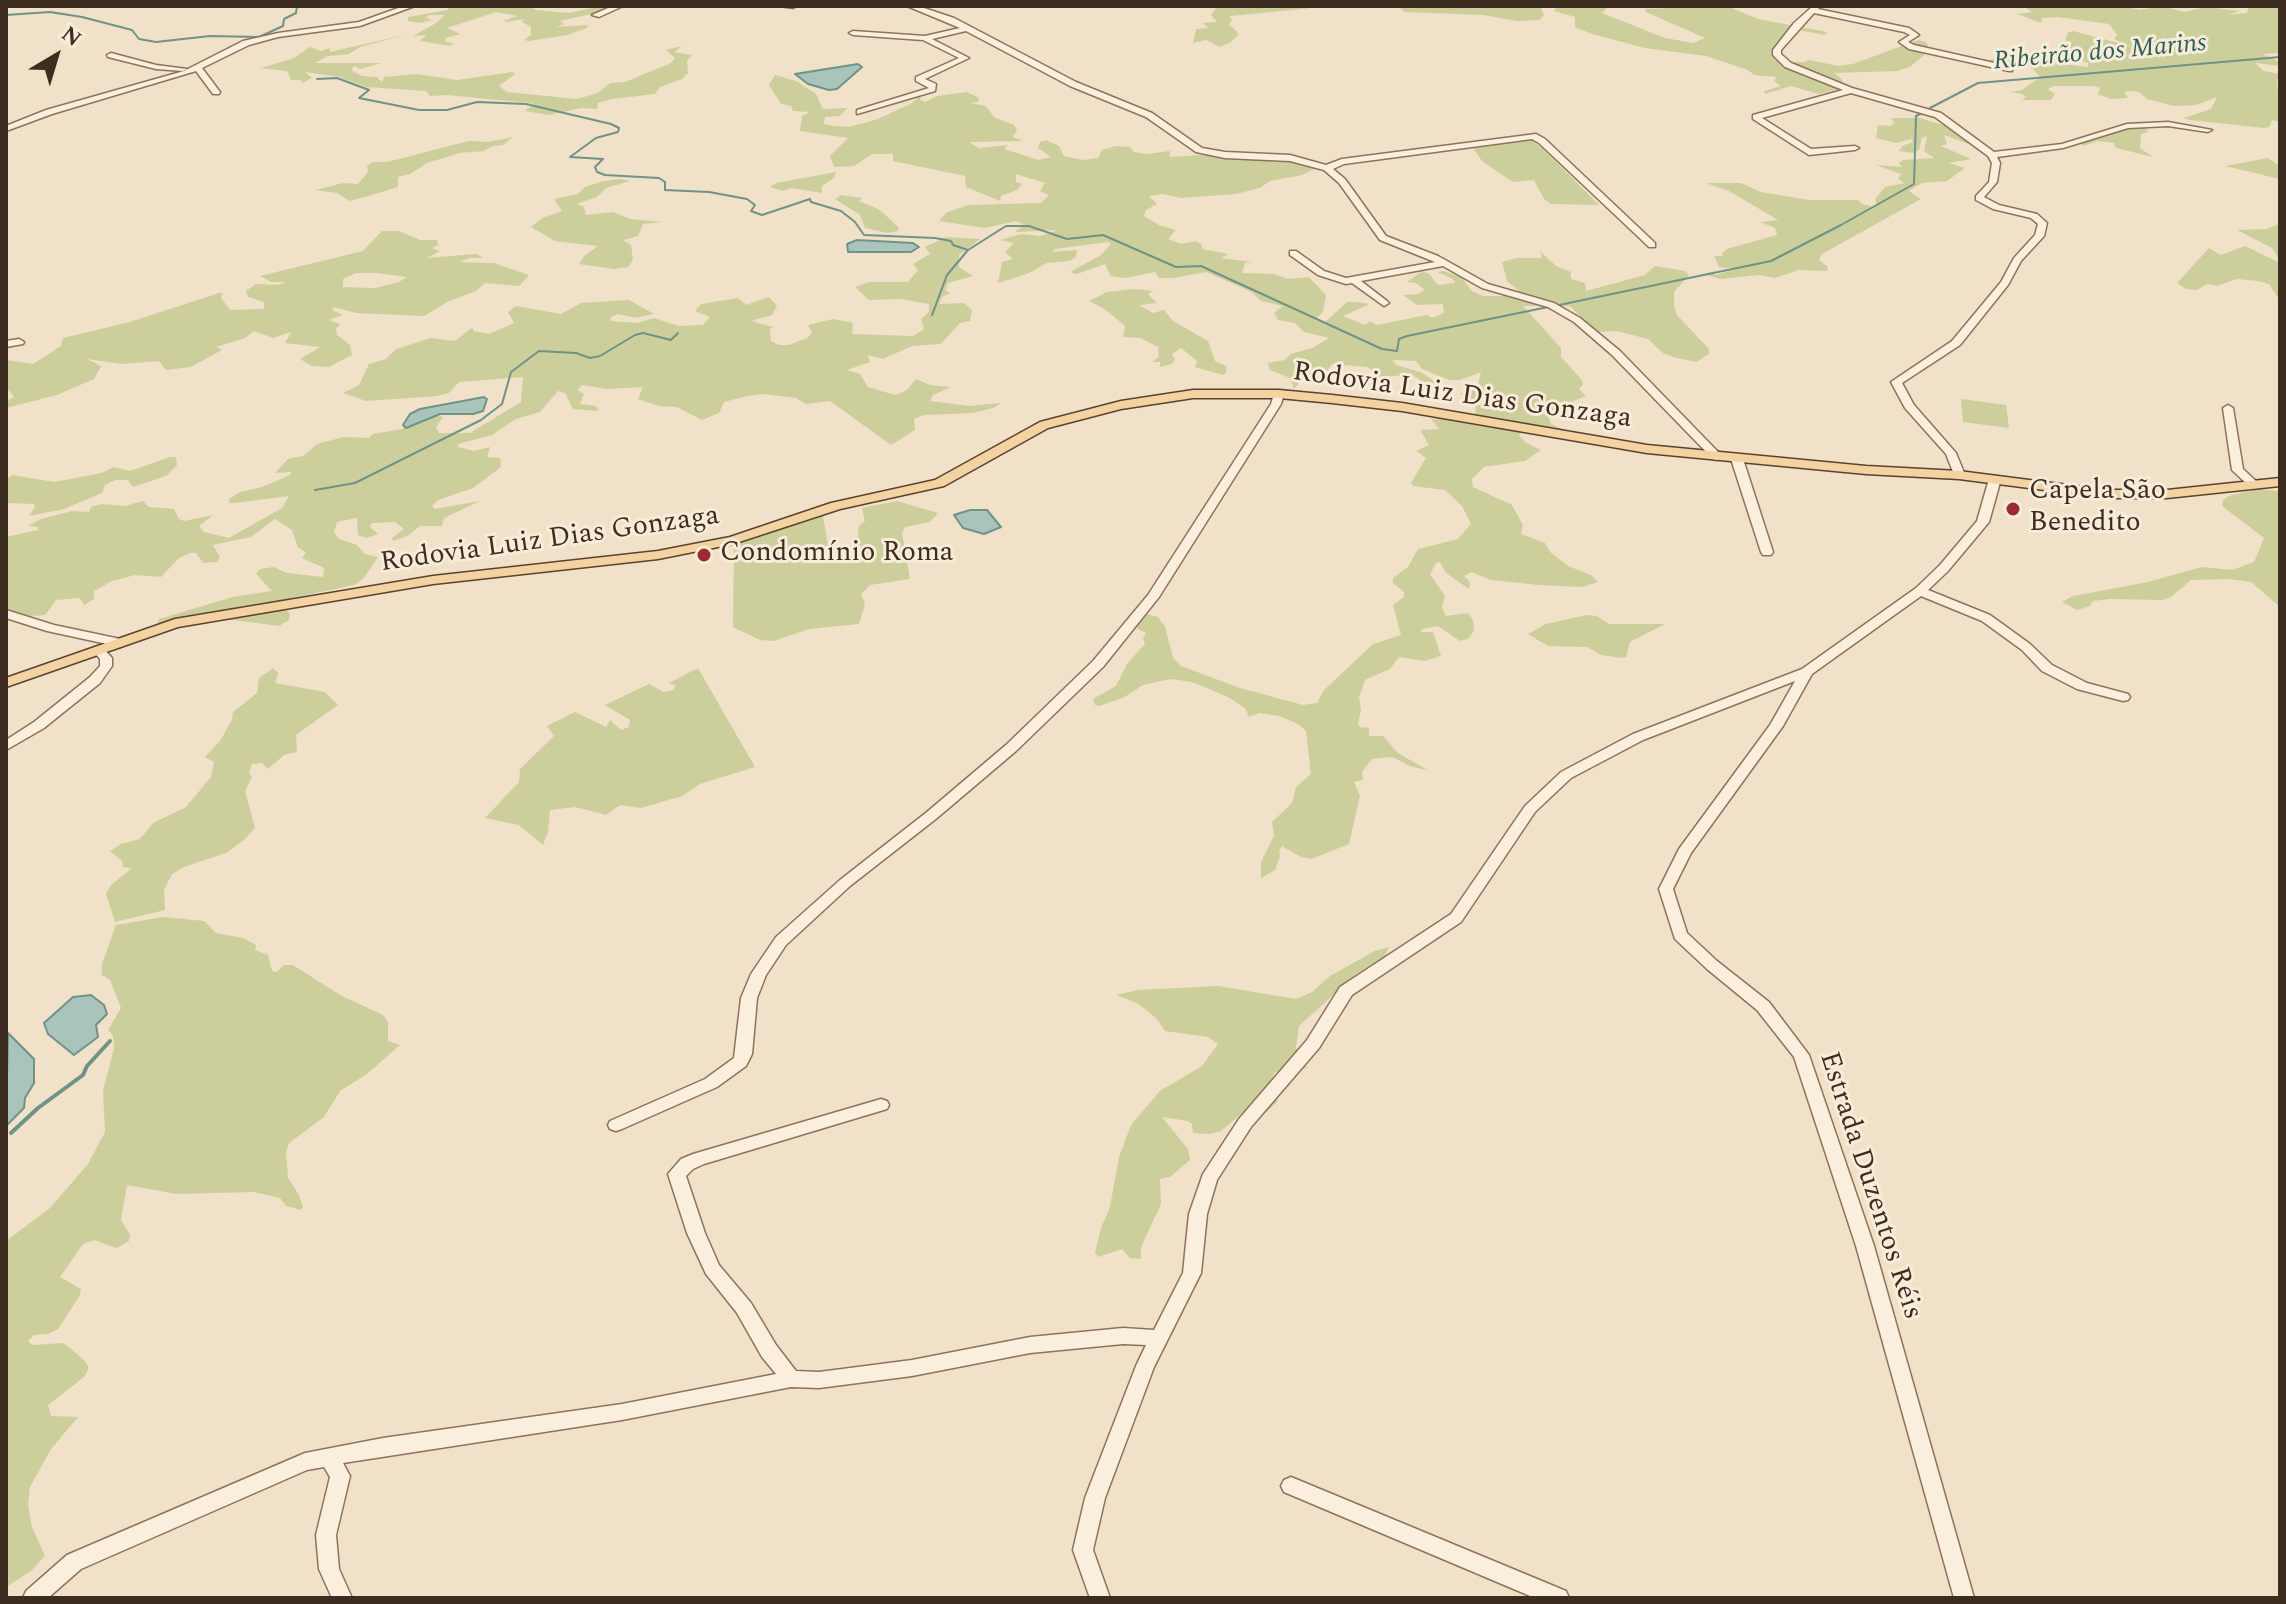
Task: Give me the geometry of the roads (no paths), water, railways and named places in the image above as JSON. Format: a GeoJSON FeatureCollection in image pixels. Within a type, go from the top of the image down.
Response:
{"type":"FeatureCollection","features":[{"type":"Feature","properties":{"kind":"main road","name":"Rodovia Luiz Dias Gonzaga"},"geometry":{"type":"LineString","coordinates":[[6,683],[175,623],[433,580],[697,548],[836,506],[939,483],[1044,425],[1080,415],[1193,394],[1279,394],[1402,407],[1575,438],[1717,457],[1959,475],[2131,495],[2280,482]]}},
{"type":"Feature","properties":{"kind":"street"},"geometry":{"type":"LineString","coordinates":[[6,129],[49,112],[195,68],[246,43],[278,35],[360,24],[411,6]]}},
{"type":"Feature","properties":{"kind":"street"},"geometry":{"type":"LineString","coordinates":[[596,15],[619,6]]}},
{"type":"Feature","properties":{"kind":"street"},"geometry":{"type":"LineString","coordinates":[[783,6],[793,6]]}},
{"type":"Feature","properties":{"kind":"street"},"geometry":{"type":"LineString","coordinates":[[911,6],[968,28],[1085,90],[1149,115],[1199,150],[1225,155],[1290,158],[1327,168],[1342,181],[1383,238],[1444,263],[1485,286],[1567,312],[1616,353],[1717,457]]}},
{"type":"Feature","properties":{"kind":"street"},"geometry":{"type":"LineString","coordinates":[[1959,475],[1951,453],[1909,406],[1896,382],[1956,343],[2005,283],[2017,260],[2039,236],[2043,223],[2040,219],[1996,207],[1979,198],[1993,182],[1996,163],[1992,155],[1938,115],[1849,90],[1788,65],[1777,55],[1777,50],[1815,8],[1906,30],[1915,35],[1903,41],[1912,47],[2009,69]]}},
{"type":"Feature","properties":{"kind":"street"},"geometry":{"type":"LineString","coordinates":[[853,33],[925,38],[968,28]]}},
{"type":"Feature","properties":{"kind":"street"},"geometry":{"type":"LineString","coordinates":[[860,112],[932,89],[933,86],[919,79],[965,59],[925,38]]}},
{"type":"Feature","properties":{"kind":"street"},"geometry":{"type":"LineString","coordinates":[[111,55],[159,68],[195,68],[216,92]]}},
{"type":"Feature","properties":{"kind":"street"},"geometry":{"type":"LineString","coordinates":[[1849,90],[1756,117],[1809,152],[1855,148]]}},
{"type":"Feature","properties":{"kind":"street"},"geometry":{"type":"LineString","coordinates":[[1992,155],[2063,146],[2127,126],[2168,124],[2208,130]]}},
{"type":"Feature","properties":{"kind":"street"},"geometry":{"type":"LineString","coordinates":[[1327,168],[1342,162],[1533,136],[1652,245]]}},
{"type":"Feature","properties":{"kind":"street"},"geometry":{"type":"LineString","coordinates":[[1293,253],[1328,277],[1354,280],[1444,263]]}},
{"type":"Feature","properties":{"kind":"street"},"geometry":{"type":"LineString","coordinates":[[1354,280],[1384,303]]}},
{"type":"Feature","properties":{"kind":"street"},"geometry":{"type":"LineString","coordinates":[[6,344],[19,342]]}},
{"type":"Feature","properties":{"kind":"street"},"geometry":{"type":"LineString","coordinates":[[616,1125],[711,1083],[740,1062],[744,1054],[749,998],[759,974],[781,941],[845,883],[1011,748],[1098,664],[1153,597],[1276,404],[1279,394]]}},
{"type":"Feature","properties":{"kind":"street"},"geometry":{"type":"LineString","coordinates":[[2228,408],[2238,470],[2253,484]]}},
{"type":"Feature","properties":{"kind":"street"},"geometry":{"type":"LineString","coordinates":[[1737,459],[1767,552]]}},
{"type":"Feature","properties":{"kind":"street","name":"Estrada Duzentos Réis"},"geometry":{"type":"LineString","coordinates":[[1964,1598],[1865,1246],[1801,1055],[1763,1006],[1680,935],[1666,889],[1684,852],[1776,726],[1807,672],[1920,591],[1944,568],[1983,522],[1995,479]]}},
{"type":"Feature","properties":{"kind":"street"},"geometry":{"type":"LineString","coordinates":[[1920,591],[1986,618],[2026,647],[2047,668],[2082,686],[2123,697]]}},
{"type":"Feature","properties":{"kind":"street"},"geometry":{"type":"LineString","coordinates":[[6,614],[51,628],[121,643]]}},
{"type":"Feature","properties":{"kind":"street"},"geometry":{"type":"LineString","coordinates":[[6,746],[39,725],[95,680],[106,666],[106,658],[99,651]]}},
{"type":"Feature","properties":{"kind":"street"},"geometry":{"type":"LineString","coordinates":[[1100,1598],[1083,1550],[1095,1498],[1145,1366],[1192,1273],[1198,1214],[1209,1179],[1245,1123],[1313,1044],[1346,991],[1456,918],[1530,809],[1566,775],[1638,737],[1807,672]]}},
{"type":"Feature","properties":{"kind":"street"},"geometry":{"type":"LineString","coordinates":[[791,1379],[769,1351],[744,1308],[712,1269],[696,1233],[677,1174],[699,1159],[881,1105]]}},
{"type":"Feature","properties":{"kind":"street"},"geometry":{"type":"LineString","coordinates":[[33,1598],[74,1562],[102,1548],[305,1462],[622,1412],[791,1379],[819,1380],[912,1368],[1030,1345],[1123,1336],[1160,1338]]}},
{"type":"Feature","properties":{"kind":"street"},"geometry":{"type":"LineString","coordinates":[[328,1457],[340,1476],[326,1535],[329,1569],[342,1598]]}},
{"type":"Feature","properties":{"kind":"street"},"geometry":{"type":"LineString","coordinates":[[1291,1486],[1559,1598]]}},
{"type":"Feature","properties":{"kind":"water"},"geometry":{"type":"Polygon","coordinates":[[[858,64],[862,67],[837,89],[808,84],[795,74],[858,64]]]}},
{"type":"Feature","properties":{"kind":"water"},"geometry":{"type":"Polygon","coordinates":[[[857,240],[913,243],[919,247],[911,252],[848,252],[847,244],[857,240]]]}},
{"type":"Feature","properties":{"kind":"water"},"geometry":{"type":"Polygon","coordinates":[[[484,397],[487,399],[483,411],[440,414],[406,428],[403,425],[410,414],[420,409],[484,397]]]}},
{"type":"Feature","properties":{"kind":"water"},"geometry":{"type":"Polygon","coordinates":[[[970,510],[987,510],[1001,527],[984,534],[963,528],[954,515],[970,510]]]}},
{"type":"Feature","properties":{"kind":"water"},"geometry":{"type":"Polygon","coordinates":[[[91,995],[104,1005],[107,1014],[96,1025],[98,1037],[74,1055],[48,1034],[44,1023],[73,997],[91,995]]]}},
{"type":"Feature","properties":{"kind":"water"},"geometry":{"type":"Polygon","coordinates":[[[8,1033],[34,1059],[34,1083],[25,1098],[24,1108],[6,1126],[8,1033]]]}},
{"type":"Feature","properties":{"kind":"waterway"},"geometry":{"type":"LineString","coordinates":[[6,15],[50,12],[82,17],[132,30],[139,39],[156,42],[210,36],[259,37],[283,26],[284,19],[296,13],[297,6]]}},
{"type":"Feature","properties":{"kind":"waterway","name":"Ribeirão dos Marins"},"geometry":{"type":"LineString","coordinates":[[1930,108],[1978,83],[2280,57]]}},
{"type":"Feature","properties":{"kind":"waterway"},"geometry":{"type":"LineString","coordinates":[[317,79],[337,78],[369,90],[359,98],[419,110],[447,110],[477,102],[526,104],[611,124],[619,128],[618,132],[596,138],[570,157],[603,159],[595,167],[597,172],[605,175],[659,178],[665,182],[665,190],[709,192],[747,199],[755,205],[751,211],[762,215],[810,199],[811,202],[841,211],[855,222],[864,235],[935,238],[951,241],[953,245],[968,250]]}},
{"type":"Feature","properties":{"kind":"waterway","name":"Ribeirão dos Marins"},"geometry":{"type":"LineString","coordinates":[[1559,305],[1771,261],[1841,225],[1914,184],[1916,116],[1924,112]]}},
{"type":"Feature","properties":{"kind":"waterway","name":"Ribeirão dos Marins"},"geometry":{"type":"LineString","coordinates":[[968,250],[1006,226],[1029,226],[1067,239],[1103,235],[1176,267],[1201,266],[1382,349],[1397,351],[1399,339],[1407,336],[1548,307]]}},
{"type":"Feature","properties":{"kind":"waterway","name":"Ribeirão dos Marins"},"geometry":{"type":"LineString","coordinates":[[932,315],[947,275],[968,250]]}},
{"type":"Feature","properties":{"kind":"waterway"},"geometry":{"type":"LineString","coordinates":[[315,490],[355,483],[481,420],[502,404],[511,372],[539,351],[576,353],[590,358],[600,356],[635,335],[643,333],[671,340],[678,333]]}},
{"type":"Feature","properties":{"kind":"waterway"},"geometry":{"type":"LineString","coordinates":[[11,1133],[38,1108],[83,1075],[87,1066],[110,1041]]}},
{"type":"Feature","properties":{"kind":"place","name":"Capela São Benedito"},"geometry":{"type":"Point","coordinates":[2013,509]}},
{"type":"Feature","properties":{"kind":"place","name":"Condomínio Roma"},"geometry":{"type":"Point","coordinates":[704,555]}}]}
